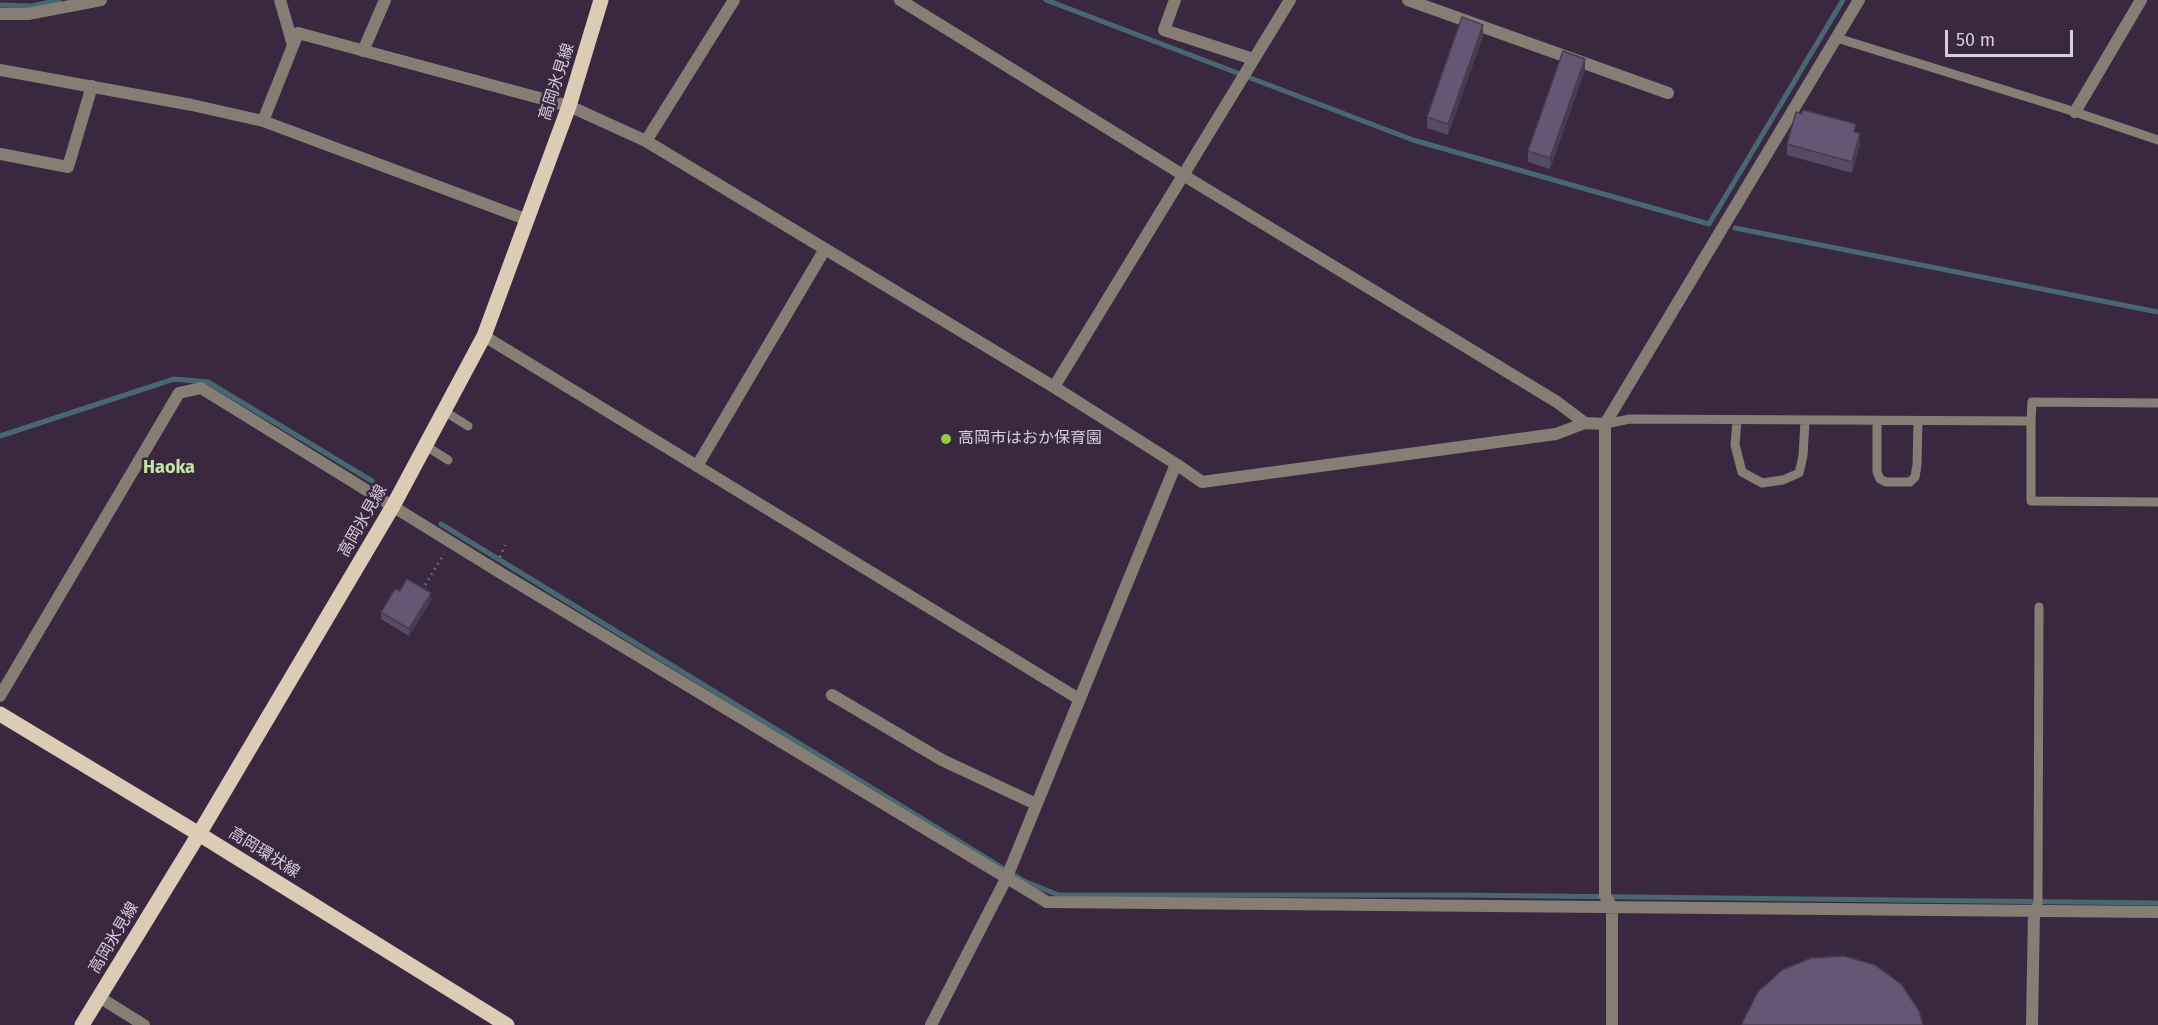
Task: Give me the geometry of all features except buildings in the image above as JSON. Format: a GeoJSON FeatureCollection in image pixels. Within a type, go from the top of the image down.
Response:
{"type":"FeatureCollection","features":[{"type":"Feature","properties":{"kind":"main road","name":"高岡氷見線"},"geometry":{"type":"LineString","coordinates":[[81,1025],[199,834],[393,506],[484,336],[569,106],[601,0]]}},
{"type":"Feature","properties":{"kind":"main road","name":"高岡環状線"},"geometry":{"type":"LineString","coordinates":[[0,714],[507,1025]]}},
{"type":"Feature","properties":{"kind":"street"},"geometry":{"type":"LineString","coordinates":[[0,14],[28,14],[101,0]]}},
{"type":"Feature","properties":{"kind":"street"},"geometry":{"type":"LineString","coordinates":[[280,0],[293,45]]}},
{"type":"Feature","properties":{"kind":"street"},"geometry":{"type":"LineString","coordinates":[[363,51],[385,0]]}},
{"type":"Feature","properties":{"kind":"street"},"geometry":{"type":"LineString","coordinates":[[646,141],[734,0]]}},
{"type":"Feature","properties":{"kind":"street"},"geometry":{"type":"LineString","coordinates":[[900,0],[1557,402],[1585,423]]}},
{"type":"Feature","properties":{"kind":"street"},"geometry":{"type":"LineString","coordinates":[[1175,0],[1164,30],[1252,62]]}},
{"type":"Feature","properties":{"kind":"street"},"geometry":{"type":"LineString","coordinates":[[1054,387],[1290,0]]}},
{"type":"Feature","properties":{"kind":"street"},"geometry":{"type":"LineString","coordinates":[[1408,0],[1668,93]]}},
{"type":"Feature","properties":{"kind":"street"},"geometry":{"type":"LineString","coordinates":[[1612,1025],[1612,907],[1605,896],[1605,424],[1742,200],[1859,0]]}},
{"type":"Feature","properties":{"kind":"street"},"geometry":{"type":"LineString","coordinates":[[2075,112],[2141,0]]}},
{"type":"Feature","properties":{"kind":"street"},"geometry":{"type":"LineString","coordinates":[[263,121],[298,33],[569,106],[646,141],[1054,387],[1202,483],[1556,434],[1585,423],[1605,424]]}},
{"type":"Feature","properties":{"kind":"street"},"geometry":{"type":"LineString","coordinates":[[0,70],[192,105],[263,121],[528,220]]}},
{"type":"Feature","properties":{"kind":"street"},"geometry":{"type":"LineString","coordinates":[[0,154],[68,167],[92,86]]}},
{"type":"Feature","properties":{"kind":"street"},"geometry":{"type":"LineString","coordinates":[[697,466],[825,249]]}},
{"type":"Feature","properties":{"kind":"street"},"geometry":{"type":"LineString","coordinates":[[484,336],[1079,699]]}},
{"type":"Feature","properties":{"kind":"street"},"geometry":{"type":"LineString","coordinates":[[0,696],[179,393],[201,388],[393,506],[419,525],[451,542],[502,578],[1047,902],[1612,907],[2037,902],[2158,912]]}},
{"type":"Feature","properties":{"kind":"street"},"geometry":{"type":"LineString","coordinates":[[931,1025],[1006,877],[1176,464]]}},
{"type":"Feature","properties":{"kind":"street"},"geometry":{"type":"LineString","coordinates":[[832,695],[942,760],[1036,804]]}},
{"type":"Feature","properties":{"kind":"street"},"geometry":{"type":"LineString","coordinates":[[2032,1025],[2037,902]]}},
{"type":"Feature","properties":{"kind":"street"},"geometry":{"type":"LineString","coordinates":[[99,997],[144,1025]]}},
{"type":"Feature","properties":{"kind":"lane"},"geometry":{"type":"LineString","coordinates":[[1837,38],[2158,140]]}},
{"type":"Feature","properties":{"kind":"lane"},"geometry":{"type":"LineString","coordinates":[[2158,403],[2032,402],[2031,421],[2031,501],[2158,502]]}},
{"type":"Feature","properties":{"kind":"lane"},"geometry":{"type":"LineString","coordinates":[[444,411],[468,426]]}},
{"type":"Feature","properties":{"kind":"lane"},"geometry":{"type":"LineString","coordinates":[[1605,424],[1630,419],[2031,421]]}},
{"type":"Feature","properties":{"kind":"lane"},"geometry":{"type":"LineString","coordinates":[[1737,420],[1735,445],[1742,472],[1762,483],[1784,480],[1799,473],[1803,456],[1805,421]]}},
{"type":"Feature","properties":{"kind":"lane"},"geometry":{"type":"LineString","coordinates":[[1877,421],[1877,472],[1880,478],[1886,482],[1910,482],[1915,477],[1917,465],[1918,421]]}},
{"type":"Feature","properties":{"kind":"lane"},"geometry":{"type":"LineString","coordinates":[[426,446],[448,460]]}},
{"type":"Feature","properties":{"kind":"lane"},"geometry":{"type":"LineString","coordinates":[[2037,902],[2039,607]]}},
{"type":"Feature","properties":{"kind":"path"},"geometry":{"type":"LineString","coordinates":[[420,593],[451,542]]}},
{"type":"Feature","properties":{"kind":"waterway"},"geometry":{"type":"LineString","coordinates":[[0,5],[32,6],[59,0]]}},
{"type":"Feature","properties":{"kind":"waterway"},"geometry":{"type":"LineString","coordinates":[[1046,0],[1413,140],[1709,224],[1843,0]]}},
{"type":"Feature","properties":{"kind":"waterway"},"geometry":{"type":"LineString","coordinates":[[1735,228],[2158,312]]}},
{"type":"Feature","properties":{"kind":"waterway"},"geometry":{"type":"LineString","coordinates":[[0,436],[174,379],[208,382],[372,481]]}},
{"type":"Feature","properties":{"kind":"waterway"},"geometry":{"type":"LineString","coordinates":[[441,524],[1022,880],[1058,895],[1456,895],[2158,903]]}},
{"type":"Feature","properties":{"kind":"place","name":"高岡市はおか保育園"},"geometry":{"type":"Point","coordinates":[946,439]}},
{"type":"Feature","properties":{"kind":"district","name":"Haoka"},"geometry":{"type":"Point","coordinates":[169,468]}}]}
